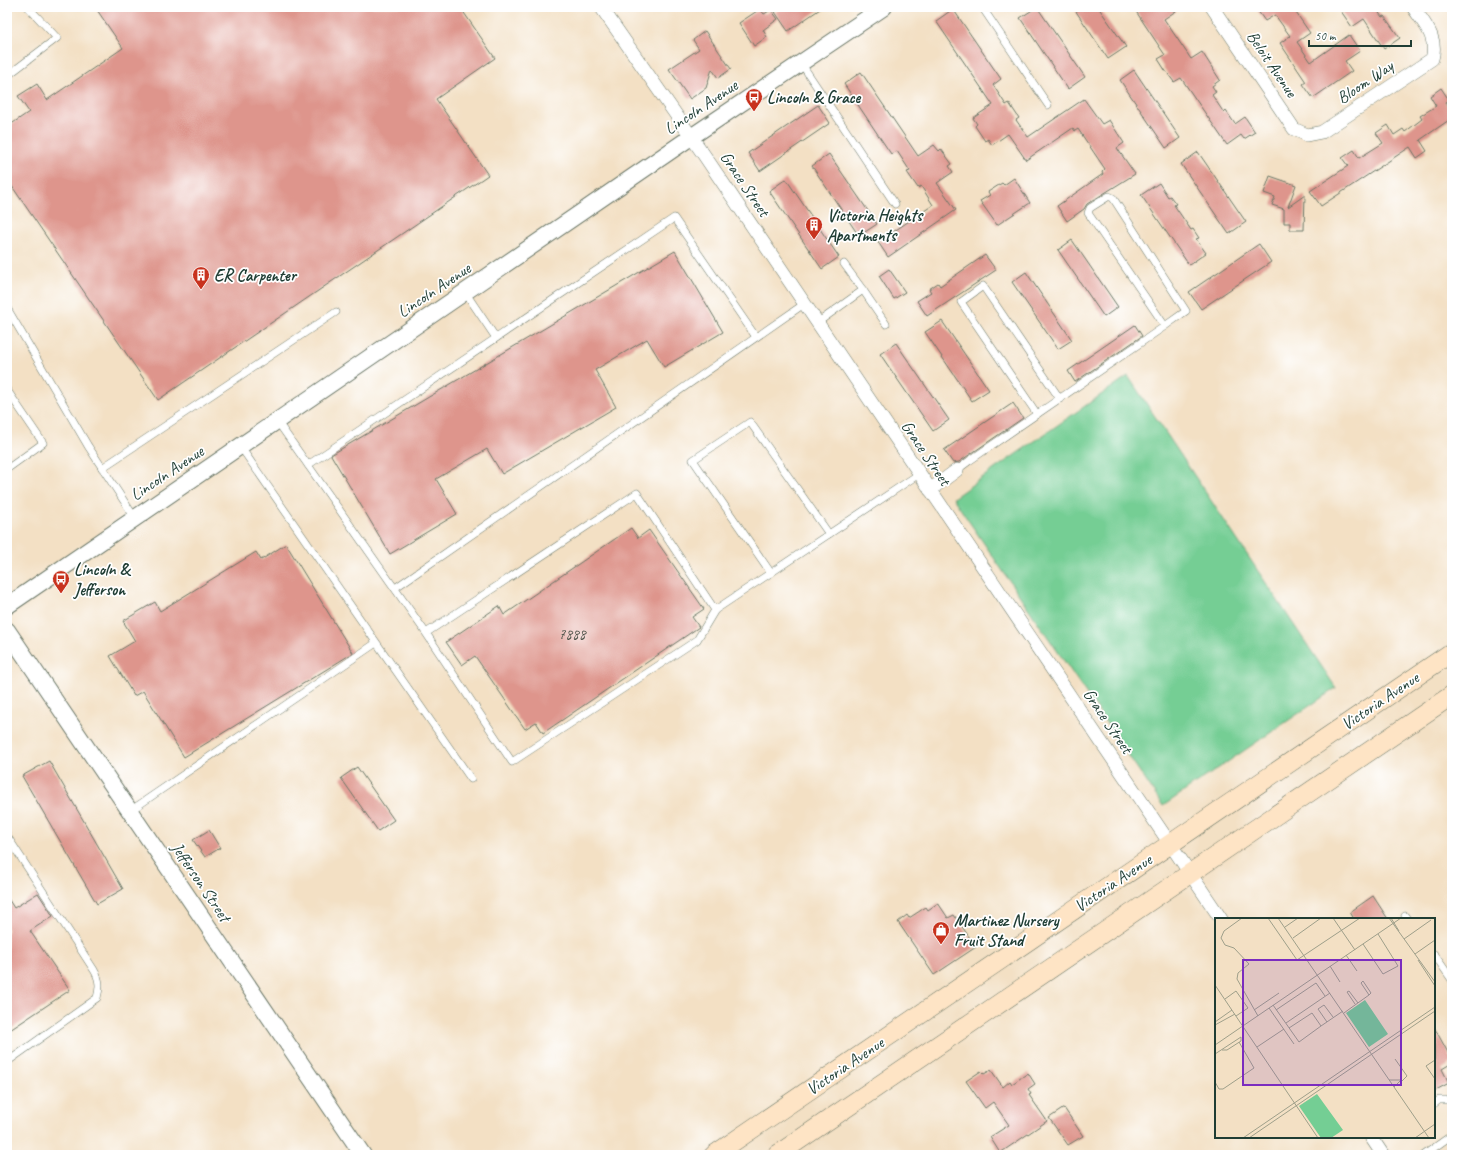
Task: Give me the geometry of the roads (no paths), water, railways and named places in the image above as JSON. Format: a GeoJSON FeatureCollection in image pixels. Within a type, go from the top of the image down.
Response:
{"type":"FeatureCollection","features":[{"type":"Feature","properties":{"kind":"main road","name":"Victoria Avenue"},"geometry":{"type":"LineString","coordinates":[[714,1155],[1452,652]]}},
{"type":"Feature","properties":{"kind":"main road","name":"Victoria Avenue"},"geometry":{"type":"LineString","coordinates":[[777,1155],[1452,695]]}},
{"type":"Feature","properties":{"kind":"street","name":"Grace Street"},"geometry":{"type":"LineString","coordinates":[[601,7],[1220,918]]}},
{"type":"Feature","properties":{"kind":"street","name":"Lincoln Avenue"},"geometry":{"type":"LineString","coordinates":[[7,606],[690,137],[884,7]]}},
{"type":"Feature","properties":{"kind":"street","name":"Beloit Avenue"},"geometry":{"type":"LineString","coordinates":[[1212,7],[1294,129],[1307,135]]}},
{"type":"Feature","properties":{"kind":"street","name":"Bloom Way"},"geometry":{"type":"LineString","coordinates":[[1307,135],[1322,132],[1432,59],[1435,48],[1432,35],[1413,7]]}},
{"type":"Feature","properties":{"kind":"street"},"geometry":{"type":"LineString","coordinates":[[930,490],[957,470]]}},
{"type":"Feature","properties":{"kind":"street","name":"Jefferson Street"},"geometry":{"type":"LineString","coordinates":[[7,630],[363,1155]]}},
{"type":"Feature","properties":{"kind":"street"},"geometry":{"type":"LineString","coordinates":[[1372,1138],[1383,1155]]}},
{"type":"Feature","properties":{"kind":"lane"},"geometry":{"type":"LineString","coordinates":[[7,76],[57,38],[28,7]]}},
{"type":"Feature","properties":{"kind":"lane"},"geometry":{"type":"LineString","coordinates":[[982,7],[1048,105]]}},
{"type":"Feature","properties":{"kind":"lane"},"geometry":{"type":"LineString","coordinates":[[801,63],[895,204]]}},
{"type":"Feature","properties":{"kind":"lane"},"geometry":{"type":"LineString","coordinates":[[957,470],[1060,399],[1165,326],[1186,311],[1113,198],[1109,196],[1090,208],[1088,213],[1165,326]]}},
{"type":"Feature","properties":{"kind":"lane"},"geometry":{"type":"LineString","coordinates":[[308,465],[674,218],[756,337]]}},
{"type":"Feature","properties":{"kind":"lane"},"geometry":{"type":"LineString","coordinates":[[844,264],[886,324]]}},
{"type":"Feature","properties":{"kind":"lane"},"geometry":{"type":"LineString","coordinates":[[1037,414],[961,302],[983,286],[1060,399]]}},
{"type":"Feature","properties":{"kind":"lane"},"geometry":{"type":"LineString","coordinates":[[817,323],[863,290]]}},
{"type":"Feature","properties":{"kind":"lane"},"geometry":{"type":"LineString","coordinates":[[465,292],[496,338]]}},
{"type":"Feature","properties":{"kind":"lane"},"geometry":{"type":"LineString","coordinates":[[395,588],[804,304]]}},
{"type":"Feature","properties":{"kind":"lane"},"geometry":{"type":"LineString","coordinates":[[7,308],[102,468],[135,518]]}},
{"type":"Feature","properties":{"kind":"lane"},"geometry":{"type":"LineString","coordinates":[[102,468],[336,312]]}},
{"type":"Feature","properties":{"kind":"lane"},"geometry":{"type":"LineString","coordinates":[[7,390],[43,443],[7,469]]}},
{"type":"Feature","properties":{"kind":"lane"},"geometry":{"type":"LineString","coordinates":[[277,420],[426,633],[512,762],[697,640],[715,610],[919,474]]}},
{"type":"Feature","properties":{"kind":"lane"},"geometry":{"type":"LineString","coordinates":[[771,573],[693,460],[750,422],[829,534]]}},
{"type":"Feature","properties":{"kind":"lane"},"geometry":{"type":"LineString","coordinates":[[240,446],[471,779]]}},
{"type":"Feature","properties":{"kind":"lane"},"geometry":{"type":"LineString","coordinates":[[426,633],[637,493],[715,610]]}},
{"type":"Feature","properties":{"kind":"lane"},"geometry":{"type":"LineString","coordinates":[[130,811],[376,643]]}},
{"type":"Feature","properties":{"kind":"lane"},"geometry":{"type":"LineString","coordinates":[[7,836],[99,978],[100,989],[97,998],[7,1062]]}},
{"type":"Feature","properties":{"kind":"lane"},"geometry":{"type":"LineString","coordinates":[[1435,955],[1452,980]]}},
{"type":"Feature","properties":{"kind":"lane"},"geometry":{"type":"LineString","coordinates":[[1435,1103],[1439,1100],[1449,1100],[1452,1103]]}},
{"type":"Feature","properties":{"kind":"lane"},"geometry":{"type":"LineString","coordinates":[[1424,1155],[1452,1135]]}},
{"type":"Feature","properties":{"kind":"place","name":"Lincoln & Grace"},"geometry":{"type":"Point","coordinates":[754,112]}},
{"type":"Feature","properties":{"kind":"place","name":"Victoria Heights Apartments"},"geometry":{"type":"Point","coordinates":[814,240]}},
{"type":"Feature","properties":{"kind":"place","name":"ER Carpenter"},"geometry":{"type":"Point","coordinates":[201,290]}},
{"type":"Feature","properties":{"kind":"place","name":"Lincoln & Jefferson"},"geometry":{"type":"Point","coordinates":[61,594]}},
{"type":"Feature","properties":{"kind":"place","name":"Martinez Nursery Fruit Stand"},"geometry":{"type":"Point","coordinates":[941,945]}}]}
